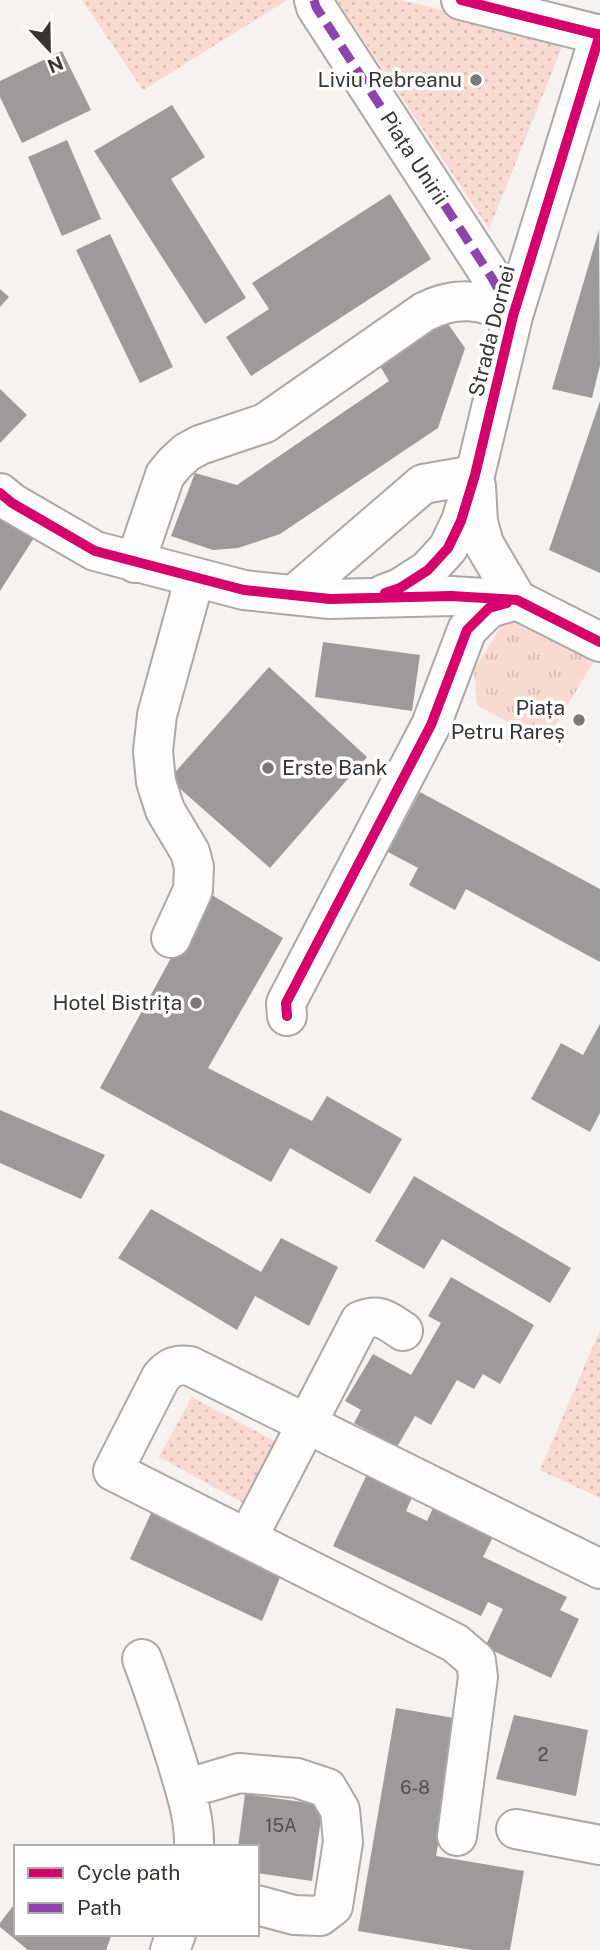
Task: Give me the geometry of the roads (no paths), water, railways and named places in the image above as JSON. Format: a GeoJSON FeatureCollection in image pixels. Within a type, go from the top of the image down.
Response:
{"type":"FeatureCollection","features":[{"type":"Feature","properties":{"kind":"street","name":"Piața Unirii"},"geometry":{"type":"LineString","coordinates":[[314,0],[492,278],[513,316]]}},
{"type":"Feature","properties":{"kind":"street"},"geometry":{"type":"LineString","coordinates":[[461,0],[600,34]]}},
{"type":"Feature","properties":{"kind":"street","name":"Strada Dornei"},"geometry":{"type":"LineString","coordinates":[[372,598],[400,588],[428,570],[448,548],[461,521],[475,475],[513,316],[600,34]]}},
{"type":"Feature","properties":{"kind":"street"},"geometry":{"type":"LineString","coordinates":[[135,563],[165,475],[187,452],[265,423],[436,306],[462,300],[481,302],[498,307],[513,316]]}},
{"type":"Feature","properties":{"kind":"street"},"geometry":{"type":"LineString","coordinates":[[294,595],[423,484],[475,475],[478,522],[484,544],[517,600]]}},
{"type":"Feature","properties":{"kind":"street"},"geometry":{"type":"LineString","coordinates":[[0,493],[94,551],[195,578],[244,590],[330,599],[451,596],[517,600],[600,642]]}},
{"type":"Feature","properties":{"kind":"street"},"geometry":{"type":"LineString","coordinates":[[171,938],[193,890],[194,867],[190,852],[165,810],[156,782],[152,751],[156,715],[195,578]]}},
{"type":"Feature","properties":{"kind":"street"},"geometry":{"type":"LineString","coordinates":[[287,1016],[286,1003],[431,725],[467,630],[489,608],[517,600]]}},
{"type":"Feature","properties":{"kind":"street"},"geometry":{"type":"LineString","coordinates":[[248,1537],[360,1321],[372,1316],[382,1318],[403,1331]]}},
{"type":"Feature","properties":{"kind":"street"},"geometry":{"type":"LineString","coordinates":[[457,1836],[478,1677],[476,1661],[455,1643],[113,1471],[160,1377],[179,1364],[190,1366],[600,1569]]}},
{"type":"Feature","properties":{"kind":"street"},"geometry":{"type":"LineString","coordinates":[[142,1658],[159,1702],[185,1789],[194,1845]]}},
{"type":"Feature","properties":{"kind":"street"},"geometry":{"type":"LineString","coordinates":[[185,1789],[239,1773],[297,1778],[327,1788],[340,1810],[344,1842],[333,1906],[320,1916],[294,1915],[259,1906]]}},
{"type":"Feature","properties":{"kind":"street"},"geometry":{"type":"LineString","coordinates":[[516,1829],[600,1845]]}},
{"type":"Feature","properties":{"kind":"place","name":"Liviu Rebreanu"},"geometry":{"type":"Point","coordinates":[476,80]}},
{"type":"Feature","properties":{"kind":"place","name":"Piața Petru Rareș"},"geometry":{"type":"Point","coordinates":[579,720]}},
{"type":"Feature","properties":{"kind":"place","name":"Erste Bank"},"geometry":{"type":"Point","coordinates":[268,768]}},
{"type":"Feature","properties":{"kind":"place","name":"Hotel Bistrița"},"geometry":{"type":"Point","coordinates":[196,1003]}}]}
